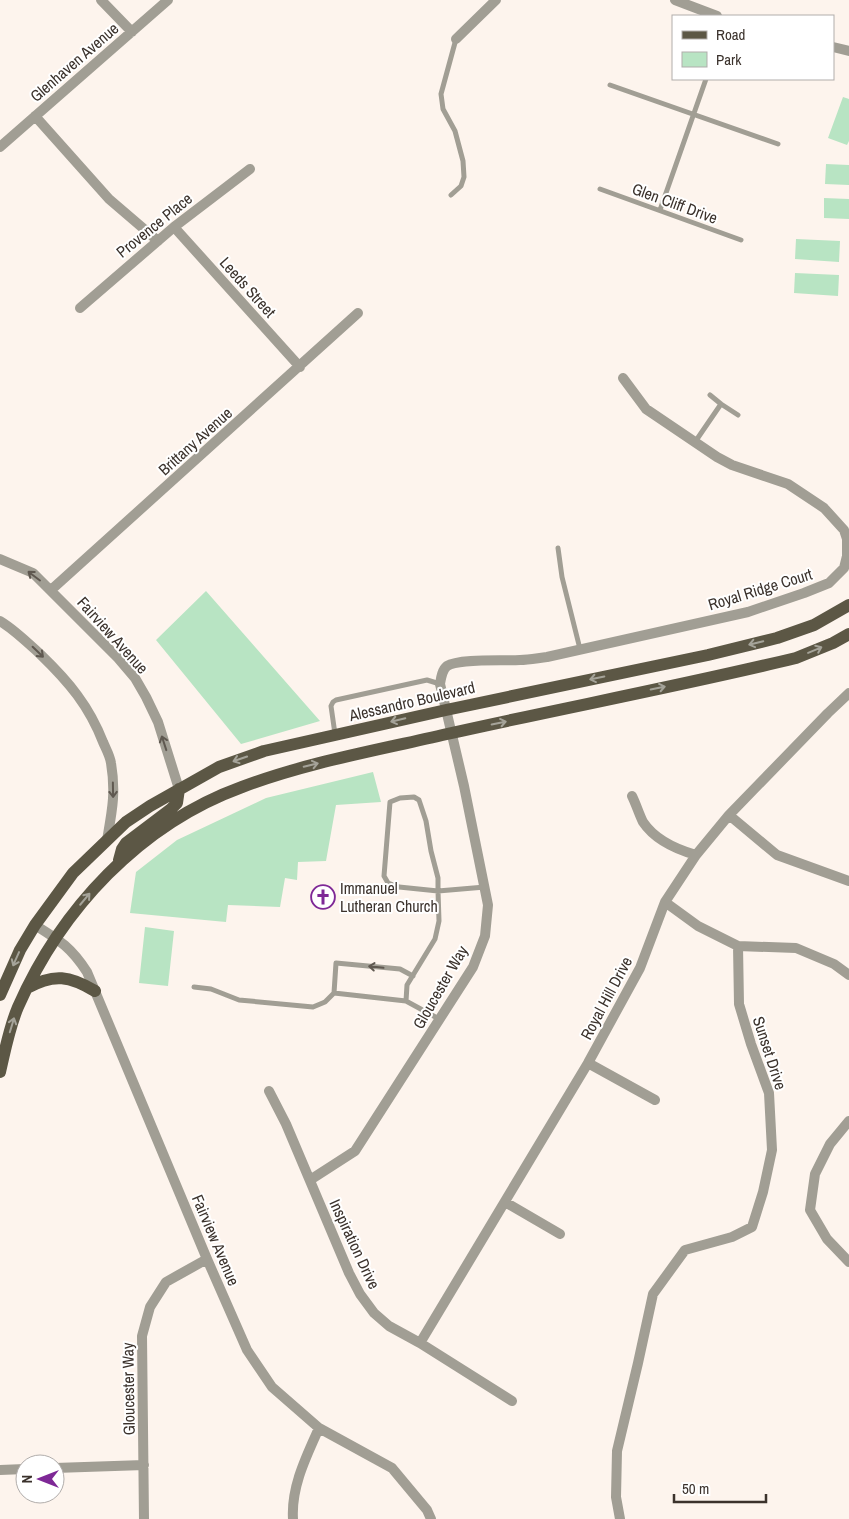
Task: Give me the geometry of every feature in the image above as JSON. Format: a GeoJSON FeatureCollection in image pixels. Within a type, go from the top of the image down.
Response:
{"type":"FeatureCollection","features":[{"type":"Feature","properties":{"kind":"main road","name":"Alessandro Boulevard"},"geometry":{"type":"LineString","coordinates":[[0,995],[20,950],[35,925],[73,872],[126,822],[178,789],[219,767],[264,751],[778,638],[814,625],[849,605]]}},
{"type":"Feature","properties":{"kind":"main road"},"geometry":{"type":"LineString","coordinates":[[828,617],[849,616]]}},
{"type":"Feature","properties":{"kind":"main road"},"geometry":{"type":"LineString","coordinates":[[0,1072],[17,1009],[56,938],[85,899],[118,863],[165,825],[190,810],[240,787],[289,771],[451,733],[796,658],[833,643],[849,634]]}},
{"type":"Feature","properties":{"kind":"main road"},"geometry":{"type":"LineString","coordinates":[[118,863],[126,843],[171,810],[177,803],[178,789]]}},
{"type":"Feature","properties":{"kind":"main road"},"geometry":{"type":"LineString","coordinates":[[28,988],[38,982],[58,977],[75,980],[95,991]]}},
{"type":"Feature","properties":{"kind":"street"},"geometry":{"type":"LineString","coordinates":[[101,0],[132,32]]}},
{"type":"Feature","properties":{"kind":"street","name":"Glenhaven Avenue"},"geometry":{"type":"LineString","coordinates":[[0,147],[168,0]]}},
{"type":"Feature","properties":{"kind":"street"},"geometry":{"type":"LineString","coordinates":[[456,39],[496,0]]}},
{"type":"Feature","properties":{"kind":"street"},"geometry":{"type":"LineString","coordinates":[[675,0],[713,15]]}},
{"type":"Feature","properties":{"kind":"street"},"geometry":{"type":"LineString","coordinates":[[834,47],[849,51]]}},
{"type":"Feature","properties":{"kind":"street"},"geometry":{"type":"LineString","coordinates":[[36,116],[109,200],[158,241]]}},
{"type":"Feature","properties":{"kind":"street","name":"Provence Place"},"geometry":{"type":"LineString","coordinates":[[80,308],[174,227],[250,169]]}},
{"type":"Feature","properties":{"kind":"street","name":"Leeds Street"},"geometry":{"type":"LineString","coordinates":[[174,227],[300,366]]}},
{"type":"Feature","properties":{"kind":"street","name":"Brittany Avenue"},"geometry":{"type":"LineString","coordinates":[[51,590],[358,313]]}},
{"type":"Feature","properties":{"kind":"street","name":"Royal Ridge Court"},"geometry":{"type":"LineString","coordinates":[[440,684],[442,673],[447,666],[457,663],[547,657],[748,612],[804,594],[829,583],[844,568],[847,556],[847,539],[844,530],[824,508],[788,484],[732,465],[717,457],[646,409],[623,378]]}},
{"type":"Feature","properties":{"kind":"street","name":"Fairview Avenue"},"geometry":{"type":"LineString","coordinates":[[0,559],[33,573],[118,658],[135,678],[158,722],[178,789]]}},
{"type":"Feature","properties":{"kind":"street"},"geometry":{"type":"LineString","coordinates":[[0,621],[22,636],[60,673],[80,697],[96,723],[111,761],[114,788],[113,811],[107,840]]}},
{"type":"Feature","properties":{"kind":"street"},"geometry":{"type":"LineString","coordinates":[[440,684],[446,710]]}},
{"type":"Feature","properties":{"kind":"street","name":"Royal Hill Drive"},"geometry":{"type":"LineString","coordinates":[[420,1343],[588,1063],[640,968],[665,902],[696,855],[729,815],[849,693]]}},
{"type":"Feature","properties":{"kind":"street","name":"Gloucester Way"},"geometry":{"type":"LineString","coordinates":[[310,1180],[355,1151],[473,967],[485,936],[488,905],[446,710]]}},
{"type":"Feature","properties":{"kind":"street"},"geometry":{"type":"LineString","coordinates":[[632,796],[644,822],[658,838],[679,850],[696,855]]}},
{"type":"Feature","properties":{"kind":"street"},"geometry":{"type":"LineString","coordinates":[[729,815],[777,855],[849,881]]}},
{"type":"Feature","properties":{"kind":"street"},"geometry":{"type":"LineString","coordinates":[[665,902],[698,926],[738,946],[796,948],[834,964],[849,974]]}},
{"type":"Feature","properties":{"kind":"street","name":"Fairview Avenue"},"geometry":{"type":"LineString","coordinates":[[35,925],[68,947],[77,956],[86,972],[247,1350],[272,1387],[319,1428],[392,1468],[427,1510],[431,1519]]}},
{"type":"Feature","properties":{"kind":"street","name":"Sunset Drive"},"geometry":{"type":"LineString","coordinates":[[620,1519],[616,1497],[617,1451],[653,1294],[686,1250],[732,1237],[752,1227],[763,1192],[772,1150],[769,1093],[750,1044],[739,1004],[738,946]]}},
{"type":"Feature","properties":{"kind":"street"},"geometry":{"type":"LineString","coordinates":[[588,1063],[655,1100]]}},
{"type":"Feature","properties":{"kind":"street","name":"Inspiration Drive"},"geometry":{"type":"LineString","coordinates":[[270,1091],[286,1124],[345,1264],[360,1294],[374,1313],[390,1326],[512,1401]]}},
{"type":"Feature","properties":{"kind":"street"},"geometry":{"type":"LineString","coordinates":[[849,1121],[830,1144],[815,1174],[810,1210],[827,1239],[849,1262]]}},
{"type":"Feature","properties":{"kind":"street"},"geometry":{"type":"LineString","coordinates":[[505,1202],[560,1234]]}},
{"type":"Feature","properties":{"kind":"street","name":"Gloucester Way"},"geometry":{"type":"LineString","coordinates":[[144,1519],[142,1336],[150,1306],[166,1282],[207,1259]]}},
{"type":"Feature","properties":{"kind":"street"},"geometry":{"type":"LineString","coordinates":[[293,1519],[295,1493],[301,1467],[319,1428]]}},
{"type":"Feature","properties":{"kind":"street"},"geometry":{"type":"LineString","coordinates":[[65,1468],[144,1465]]}},
{"type":"Feature","properties":{"kind":"street"},"geometry":{"type":"LineString","coordinates":[[0,1470],[15,1469]]}},
{"type":"Feature","properties":{"kind":"lane"},"geometry":{"type":"LineString","coordinates":[[451,195],[461,186],[464,177],[463,161],[454,131],[443,109],[441,94],[456,39]]}},
{"type":"Feature","properties":{"kind":"lane"},"geometry":{"type":"LineString","coordinates":[[660,210],[706,80]]}},
{"type":"Feature","properties":{"kind":"lane"},"geometry":{"type":"LineString","coordinates":[[610,85],[778,144]]}},
{"type":"Feature","properties":{"kind":"lane","name":"Glen Cliff Drive"},"geometry":{"type":"LineString","coordinates":[[600,189],[742,240]]}},
{"type":"Feature","properties":{"kind":"lane"},"geometry":{"type":"LineString","coordinates":[[710,395],[738,415]]}},
{"type":"Feature","properties":{"kind":"lane"},"geometry":{"type":"LineString","coordinates":[[695,442],[722,404]]}},
{"type":"Feature","properties":{"kind":"lane"},"geometry":{"type":"LineString","coordinates":[[558,548],[562,576],[580,649]]}},
{"type":"Feature","properties":{"kind":"lane"},"geometry":{"type":"LineString","coordinates":[[336,735],[332,706],[336,700],[427,680],[440,684]]}},
{"type":"Feature","properties":{"kind":"lane"},"geometry":{"type":"LineString","coordinates":[[406,1001],[407,985],[435,939],[439,921],[438,891],[438,878],[426,821],[419,800],[414,797],[400,798],[390,802],[384,876],[388,883],[399,888],[438,891],[485,888]]}},
{"type":"Feature","properties":{"kind":"lane"},"geometry":{"type":"LineString","coordinates":[[194,987],[211,989],[239,1000],[313,1007],[326,1002],[334,993],[336,963],[400,969],[413,976]]}},
{"type":"Feature","properties":{"kind":"lane"},"geometry":{"type":"LineString","coordinates":[[334,993],[406,1001],[440,1020]]}},
{"type":"Feature","properties":{"kind":"green space"},"geometry":{"type":"Polygon","coordinates":[[[843,97],[849,99],[849,141],[847,145],[828,138],[843,97]]]}},
{"type":"Feature","properties":{"kind":"green space"},"geometry":{"type":"Polygon","coordinates":[[[826,164],[849,165],[849,185],[825,184],[826,164]]]}},
{"type":"Feature","properties":{"kind":"green space"},"geometry":{"type":"Polygon","coordinates":[[[824,198],[849,199],[849,219],[824,218],[824,198]]]}},
{"type":"Feature","properties":{"kind":"green space"},"geometry":{"type":"Polygon","coordinates":[[[796,239],[840,241],[839,262],[795,259],[796,239]]]}},
{"type":"Feature","properties":{"kind":"green space"},"geometry":{"type":"Polygon","coordinates":[[[795,273],[839,275],[838,296],[794,293],[795,273]]]}},
{"type":"Feature","properties":{"kind":"green space"},"geometry":{"type":"Polygon","coordinates":[[[206,591],[320,721],[241,744],[156,640],[206,591]]]}},
{"type":"Feature","properties":{"kind":"green space"},"geometry":{"type":"Polygon","coordinates":[[[373,772],[381,802],[336,805],[326,861],[298,862],[297,880],[285,878],[280,907],[228,905],[226,922],[130,913],[136,872],[177,840],[266,798],[373,772]]]}},
{"type":"Feature","properties":{"kind":"green space"},"geometry":{"type":"Polygon","coordinates":[[[145,927],[174,931],[168,986],[139,983],[145,927]]]}},
{"type":"Feature","properties":{"kind":"place","name":"Immanuel Lutheran Church"},"geometry":{"type":"Point","coordinates":[323,897]}}]}
